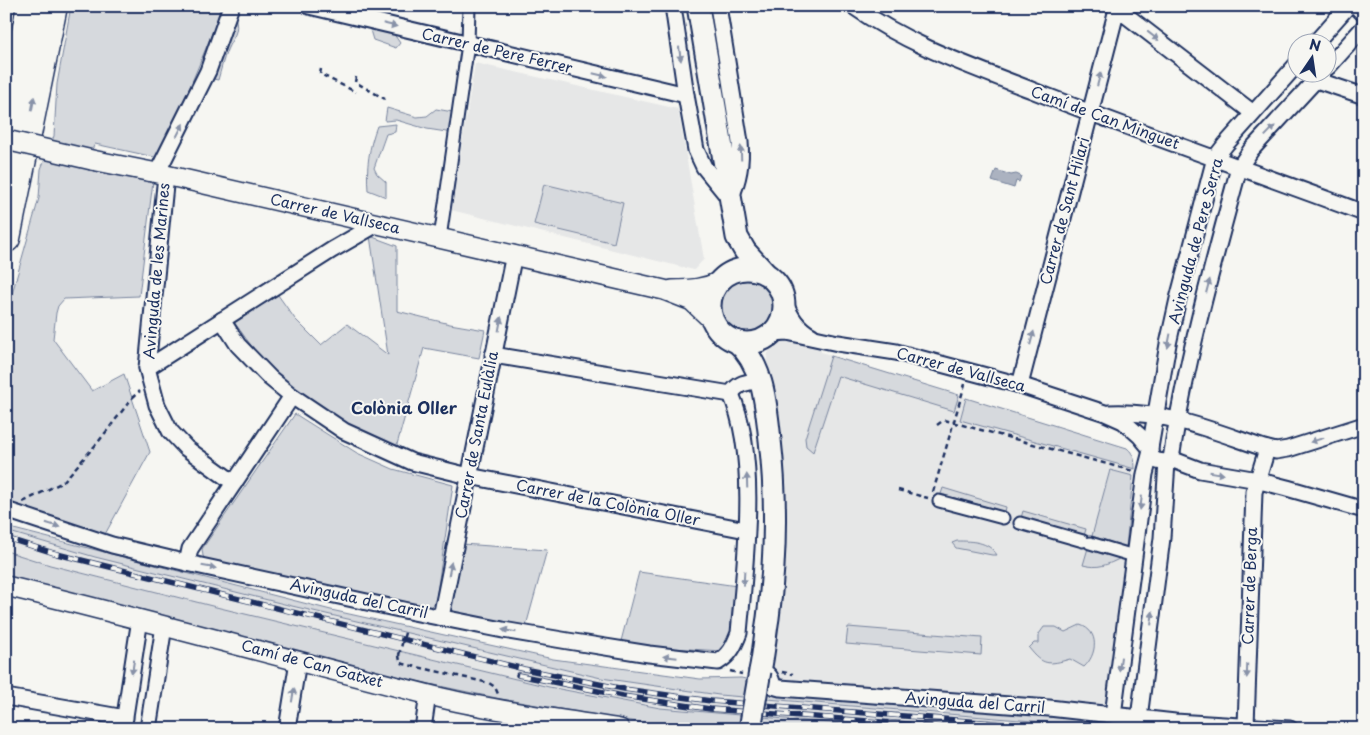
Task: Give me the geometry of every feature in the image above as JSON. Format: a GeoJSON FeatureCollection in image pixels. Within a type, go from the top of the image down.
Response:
{"type":"FeatureCollection","features":[{"type":"Feature","properties":{"kind":"highway"},"geometry":{"type":"LineString","coordinates":[[6,135],[31,6]]}},
{"type":"Feature","properties":{"kind":"highway"},"geometry":{"type":"LineString","coordinates":[[6,238],[52,6]]}},
{"type":"Feature","properties":{"kind":"main road"},"geometry":{"type":"LineString","coordinates":[[698,6],[737,237],[745,251],[776,283],[784,301],[783,319],[771,335],[764,350],[761,380],[773,467],[776,532],[773,575],[750,729]]}},
{"type":"Feature","properties":{"kind":"main road"},"geometry":{"type":"LineString","coordinates":[[737,237],[723,278],[713,293],[710,308],[713,321],[727,338],[736,341],[752,344],[771,335]]}},
{"type":"Feature","properties":{"kind":"main road"},"geometry":{"type":"LineString","coordinates":[[723,278],[742,270],[765,273]]}},
{"type":"Feature","properties":{"kind":"main road"},"geometry":{"type":"LineString","coordinates":[[736,341],[746,352],[761,380]]}},
{"type":"Feature","properties":{"kind":"street","name":"Avinguda de les Marines"},"geometry":{"type":"LineString","coordinates":[[231,6],[204,80],[161,174],[149,375],[157,405],[170,431],[186,448],[234,483]]}},
{"type":"Feature","properties":{"kind":"street","name":"Carrer de Pere Ferrer"},"geometry":{"type":"LineString","coordinates":[[309,6],[686,95]]}},
{"type":"Feature","properties":{"kind":"street"},"geometry":{"type":"LineString","coordinates":[[440,238],[468,44],[469,6]]}},
{"type":"Feature","properties":{"kind":"street"},"geometry":{"type":"LineString","coordinates":[[672,6],[696,150],[704,167],[730,200],[737,184],[742,159],[718,6]]}},
{"type":"Feature","properties":{"kind":"street","name":"Camí de Can Minguet"},"geometry":{"type":"LineString","coordinates":[[853,6],[877,23],[912,43],[1090,113],[1364,213]]}},
{"type":"Feature","properties":{"kind":"street"},"geometry":{"type":"LineString","coordinates":[[1325,32],[1348,6]]}},
{"type":"Feature","properties":{"kind":"street"},"geometry":{"type":"LineString","coordinates":[[1356,6],[1364,14]]}},
{"type":"Feature","properties":{"kind":"street"},"geometry":{"type":"LineString","coordinates":[[1116,7],[1253,113]]}},
{"type":"Feature","properties":{"kind":"street","name":"Carrer de Sant Hilari"},"geometry":{"type":"LineString","coordinates":[[1020,385],[1116,7]]}},
{"type":"Feature","properties":{"kind":"street"},"geometry":{"type":"LineString","coordinates":[[1338,56],[1364,27]]}},
{"type":"Feature","properties":{"kind":"street","name":"Avinguda de Pere Serra"},"geometry":{"type":"LineString","coordinates":[[1150,452],[1178,299],[1215,158],[1288,74]]}},
{"type":"Feature","properties":{"kind":"street","name":"Avinguda de Pere Serra"},"geometry":{"type":"LineString","coordinates":[[1169,460],[1203,305],[1239,168],[1251,150],[1313,82]]}},
{"type":"Feature","properties":{"kind":"street"},"geometry":{"type":"LineString","coordinates":[[1329,82],[1342,90],[1364,96]]}},
{"type":"Feature","properties":{"kind":"street","name":"Carrer de Vallseca"},"geometry":{"type":"LineString","coordinates":[[6,140],[514,254],[664,290]]}},
{"type":"Feature","properties":{"kind":"street"},"geometry":{"type":"LineString","coordinates":[[149,375],[222,320],[332,250],[377,224]]}},
{"type":"Feature","properties":{"kind":"street","name":"Carrer de Santa Eulàlia"},"geometry":{"type":"LineString","coordinates":[[441,617],[514,254]]}},
{"type":"Feature","properties":{"kind":"street"},"geometry":{"type":"LineString","coordinates":[[664,290],[694,290],[707,287],[723,278]]}},
{"type":"Feature","properties":{"kind":"street"},"geometry":{"type":"LineString","coordinates":[[664,290],[692,301],[713,321]]}},
{"type":"Feature","properties":{"kind":"street","name":"Carrer de Vallseca"},"geometry":{"type":"LineString","coordinates":[[784,301],[794,322],[803,332],[813,337]]}},
{"type":"Feature","properties":{"kind":"street","name":"Carrer de la Colònia Oller"},"geometry":{"type":"LineString","coordinates":[[222,320],[238,345],[270,378],[292,396],[344,431],[412,462],[469,476],[746,530]]}},
{"type":"Feature","properties":{"kind":"street","name":"Carrer de Vallseca"},"geometry":{"type":"LineString","coordinates":[[771,335],[787,332],[838,343],[896,352],[1020,385],[1106,413],[1123,421],[1140,436],[1150,452]]}},
{"type":"Feature","properties":{"kind":"street"},"geometry":{"type":"LineString","coordinates":[[493,355],[731,394]]}},
{"type":"Feature","properties":{"kind":"street"},"geometry":{"type":"LineString","coordinates":[[731,394],[736,387],[744,383],[761,380]]}},
{"type":"Feature","properties":{"kind":"street"},"geometry":{"type":"LineString","coordinates":[[731,394],[736,406],[745,446],[746,530]]}},
{"type":"Feature","properties":{"kind":"street"},"geometry":{"type":"LineString","coordinates":[[187,563],[190,550],[292,396]]}},
{"type":"Feature","properties":{"kind":"street","name":"Carrer de Vallseca"},"geometry":{"type":"LineString","coordinates":[[1106,413],[1125,412],[1155,422],[1177,419],[1266,449]]}},
{"type":"Feature","properties":{"kind":"street"},"geometry":{"type":"LineString","coordinates":[[1266,449],[1276,451],[1288,449],[1364,425]]}},
{"type":"Feature","properties":{"kind":"street","name":"Carrer de Berga"},"geometry":{"type":"LineString","coordinates":[[1246,726],[1253,508],[1256,481],[1266,449]]}},
{"type":"Feature","properties":{"kind":"street"},"geometry":{"type":"LineString","coordinates":[[1150,452],[1153,460],[1169,460],[1200,470],[1256,481],[1364,510]]}},
{"type":"Feature","properties":{"kind":"street"},"geometry":{"type":"LineString","coordinates":[[1113,715],[1145,474],[1150,452]]}},
{"type":"Feature","properties":{"kind":"street"},"geometry":{"type":"LineString","coordinates":[[1139,718],[1162,538],[1169,460]]}},
{"type":"Feature","properties":{"kind":"street"},"geometry":{"type":"LineString","coordinates":[[935,500],[1003,518]]}},
{"type":"Feature","properties":{"kind":"street","name":"Avinguda del Carril"},"geometry":{"type":"LineString","coordinates":[[6,510],[112,545],[187,563],[503,630],[622,650],[718,662],[725,658],[733,648],[740,633],[746,530]]}},
{"type":"Feature","properties":{"kind":"street"},"geometry":{"type":"LineString","coordinates":[[1020,523],[1134,556]]}},
{"type":"Feature","properties":{"kind":"street","name":"Camí de Can Gatxet"},"geometry":{"type":"LineString","coordinates":[[6,586],[428,694],[525,714],[560,724],[620,729]]}},
{"type":"Feature","properties":{"kind":"street"},"geometry":{"type":"LineString","coordinates":[[6,697],[124,723],[140,619]]}},
{"type":"Feature","properties":{"kind":"street"},"geometry":{"type":"LineString","coordinates":[[148,729],[164,626]]}},
{"type":"Feature","properties":{"kind":"street"},"geometry":{"type":"LineString","coordinates":[[287,729],[298,661]]}},
{"type":"Feature","properties":{"kind":"street","name":"Avinguda del Carril"},"geometry":{"type":"LineString","coordinates":[[760,671],[767,672],[773,686],[780,688],[1290,729]]}},
{"type":"Feature","properties":{"kind":"street"},"geometry":{"type":"LineString","coordinates":[[423,729],[428,694]]}},
{"type":"Feature","properties":{"kind":"path"},"geometry":{"type":"LineString","coordinates":[[321,69],[320,74],[356,92]]}},
{"type":"Feature","properties":{"kind":"path"},"geometry":{"type":"LineString","coordinates":[[356,77],[355,82],[386,99]]}},
{"type":"Feature","properties":{"kind":"path"},"geometry":{"type":"LineString","coordinates":[[6,510],[63,482],[99,441],[149,375]]}},
{"type":"Feature","properties":{"kind":"path"},"geometry":{"type":"LineString","coordinates":[[898,490],[935,500],[953,422],[962,397]]}},
{"type":"Feature","properties":{"kind":"path"},"geometry":{"type":"LineString","coordinates":[[937,425],[944,420],[953,422],[1145,474]]}},
{"type":"Feature","properties":{"kind":"path"},"geometry":{"type":"LineString","coordinates":[[406,629],[399,655],[400,662],[489,683],[496,687],[498,694]]}},
{"type":"Feature","properties":{"kind":"shaded area"},"geometry":{"type":"Polygon","coordinates":[[[71,6],[222,6],[159,158],[95,144],[83,166],[153,181],[139,296],[64,299],[58,306],[56,313],[53,339],[92,391],[124,374],[150,452],[103,538],[6,505],[6,315],[39,198],[41,169],[54,136],[57,84],[71,6]]]}},
{"type":"Feature","properties":{"kind":"shaded area"},"geometry":{"type":"Polygon","coordinates":[[[235,16],[236,31],[229,45],[218,80],[209,78],[235,16]]]}},
{"type":"Feature","properties":{"kind":"shaded area"},"geometry":{"type":"Polygon","coordinates":[[[380,27],[391,30],[400,43],[396,48],[373,40],[370,30],[380,27]]]}},
{"type":"Feature","properties":{"kind":"shaded area"},"geometry":{"type":"Polygon","coordinates":[[[475,63],[678,109],[704,259],[694,270],[451,210],[475,63]]]}},
{"type":"Feature","properties":{"kind":"shaded area"},"geometry":{"type":"Polygon","coordinates":[[[387,108],[417,117],[427,116],[436,109],[453,112],[453,133],[427,129],[396,120],[385,121],[387,108]]]}},
{"type":"Feature","properties":{"kind":"shaded area"},"geometry":{"type":"Polygon","coordinates":[[[396,124],[395,132],[386,134],[374,168],[377,174],[386,182],[386,197],[368,190],[369,158],[377,126],[396,124]]]}},
{"type":"Feature","properties":{"kind":"shaded area"},"geometry":{"type":"Polygon","coordinates":[[[996,170],[1021,176],[1019,182],[1016,181],[1014,188],[992,181],[996,170]]]}},
{"type":"Feature","properties":{"kind":"shaded area"},"geometry":{"type":"Polygon","coordinates":[[[544,184],[623,203],[614,243],[534,224],[544,184]]]}},
{"type":"Feature","properties":{"kind":"shaded area"},"geometry":{"type":"Polygon","coordinates":[[[370,236],[397,246],[397,311],[450,324],[485,330],[479,358],[424,348],[396,448],[339,420],[298,394],[278,377],[252,347],[234,322],[278,295],[295,319],[321,345],[347,324],[388,355],[370,236]]]}},
{"type":"Feature","properties":{"kind":"shaded area"},"geometry":{"type":"Polygon","coordinates":[[[742,279],[752,279],[767,287],[773,296],[775,307],[773,318],[767,327],[752,335],[742,335],[731,330],[724,323],[719,312],[719,302],[724,291],[731,284],[742,279]]]}},
{"type":"Feature","properties":{"kind":"shaded area"},"geometry":{"type":"Polygon","coordinates":[[[778,341],[793,341],[821,348],[821,352],[1127,448],[1132,452],[1135,461],[1108,703],[1092,713],[780,688],[770,676],[765,371],[768,353],[778,341]]]}},
{"type":"Feature","properties":{"kind":"shaded area"},"geometry":{"type":"Polygon","coordinates":[[[831,356],[959,395],[954,411],[838,376],[813,452],[806,446],[805,438],[831,356]]]}},
{"type":"Feature","properties":{"kind":"shaded area"},"geometry":{"type":"Polygon","coordinates":[[[966,398],[1127,448],[1134,457],[1135,469],[960,420],[966,398]]]}},
{"type":"Feature","properties":{"kind":"shaded area"},"geometry":{"type":"Polygon","coordinates":[[[295,414],[357,453],[393,469],[453,485],[436,599],[429,609],[206,560],[203,556],[202,549],[295,414]]]}},
{"type":"Feature","properties":{"kind":"shaded area"},"geometry":{"type":"Polygon","coordinates":[[[1110,470],[1133,476],[1126,547],[1092,536],[1110,470]]]}},
{"type":"Feature","properties":{"kind":"shaded area"},"geometry":{"type":"Polygon","coordinates":[[[943,488],[1006,507],[1005,512],[941,494],[943,488]]]}},
{"type":"Feature","properties":{"kind":"shaded area"},"geometry":{"type":"Polygon","coordinates":[[[1023,511],[1086,529],[1084,536],[1021,518],[1023,511]]]}},
{"type":"Feature","properties":{"kind":"shaded area"},"geometry":{"type":"Polygon","coordinates":[[[6,527],[331,610],[553,659],[700,679],[741,678],[765,683],[767,691],[1207,729],[1128,729],[719,695],[601,678],[292,606],[95,557],[6,531],[6,527]]]}},
{"type":"Feature","properties":{"kind":"shaded area"},"geometry":{"type":"Polygon","coordinates":[[[6,531],[95,557],[292,606],[601,678],[719,695],[1128,729],[898,729],[660,708],[549,687],[50,565],[6,551],[6,531]]]}},
{"type":"Feature","properties":{"kind":"shaded area"},"geometry":{"type":"Polygon","coordinates":[[[957,541],[984,544],[997,555],[956,548],[952,543],[957,541]]]}},
{"type":"Feature","properties":{"kind":"shaded area"},"geometry":{"type":"Polygon","coordinates":[[[462,544],[547,550],[526,626],[457,619],[449,611],[462,544]]]}},
{"type":"Feature","properties":{"kind":"shaded area"},"geometry":{"type":"Polygon","coordinates":[[[1088,548],[1121,558],[1102,566],[1083,565],[1088,548]]]}},
{"type":"Feature","properties":{"kind":"shaded area"},"geometry":{"type":"Polygon","coordinates":[[[6,551],[50,565],[216,607],[549,687],[660,708],[898,729],[679,729],[501,699],[359,669],[6,579],[6,551]]]}},
{"type":"Feature","properties":{"kind":"shaded area"},"geometry":{"type":"Polygon","coordinates":[[[639,572],[737,586],[732,640],[723,651],[620,645],[639,572]]]}},
{"type":"Feature","properties":{"kind":"shaded area"},"geometry":{"type":"Polygon","coordinates":[[[1080,625],[1091,632],[1094,644],[1092,656],[1084,667],[1070,659],[1051,663],[1043,661],[1029,648],[1034,643],[1039,643],[1039,634],[1044,627],[1056,627],[1065,632],[1080,625]]]}},
{"type":"Feature","properties":{"kind":"shaded area"},"geometry":{"type":"Polygon","coordinates":[[[848,627],[982,638],[981,655],[846,644],[848,627]]]}},
{"type":"Feature","properties":{"kind":"railway"},"geometry":{"type":"LineString","coordinates":[[6,538],[57,554],[524,669],[624,689],[711,701],[1071,729]]}},
{"type":"Feature","properties":{"kind":"railway"},"geometry":{"type":"LineString","coordinates":[[518,675],[623,696],[710,709],[974,729]]}},
{"type":"Feature","properties":{"kind":"district","name":"Colònia Oller"},"geometry":{"type":"Point","coordinates":[404,408]}}]}
